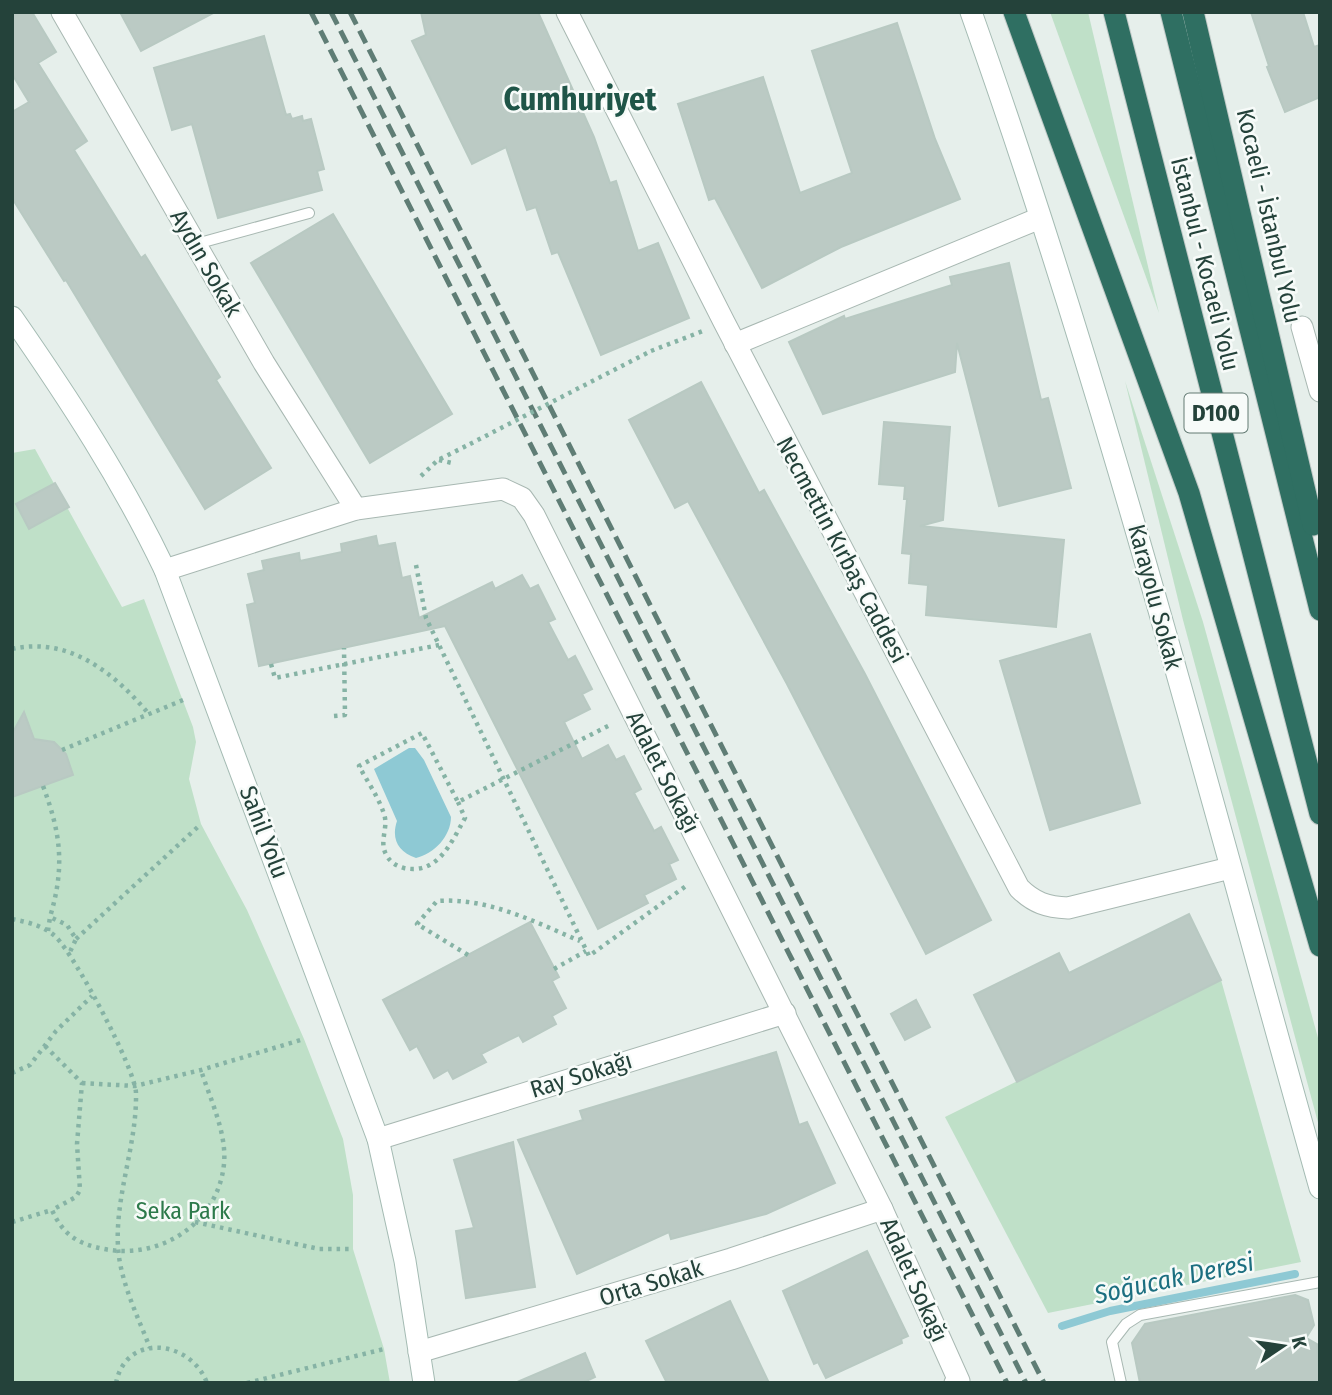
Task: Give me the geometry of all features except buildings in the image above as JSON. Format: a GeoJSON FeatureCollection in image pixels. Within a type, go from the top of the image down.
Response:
{"type":"FeatureCollection","features":[{"type":"Feature","properties":{"kind":"highway"},"geometry":{"type":"LineString","coordinates":[[1014,12],[1189,493],[1320,946]]}},
{"type":"Feature","properties":{"kind":"highway","name":"İstanbul - Kocaeli Yolu"},"geometry":{"type":"LineString","coordinates":[[1114,12],[1320,814]]}},
{"type":"Feature","properties":{"kind":"highway"},"geometry":{"type":"LineString","coordinates":[[1171,12],[1320,610]]}},
{"type":"Feature","properties":{"kind":"highway","name":"Kocaeli - İstanbul Yolu"},"geometry":{"type":"LineString","coordinates":[[1193,12],[1320,555]]}},
{"type":"Feature","properties":{"kind":"street","name":"Aydın Sokak"},"geometry":{"type":"LineString","coordinates":[[62,12],[264,363],[356,509]]}},
{"type":"Feature","properties":{"kind":"street","name":"Necmettin Kırbaş Caddesi"},"geometry":{"type":"LineString","coordinates":[[567,12],[735,344],[1019,888],[1030,900],[1047,907],[1068,908],[1230,868]]}},
{"type":"Feature","properties":{"kind":"street","name":"Karayolu Sokak"},"geometry":{"type":"LineString","coordinates":[[971,12],[1040,218],[1128,501],[1320,1188]]}},
{"type":"Feature","properties":{"kind":"street"},"geometry":{"type":"LineString","coordinates":[[735,344],[1040,218]]}},
{"type":"Feature","properties":{"kind":"street","name":"Sahil Yolu"},"geometry":{"type":"LineString","coordinates":[[12,317],[101,450],[132,502],[166,570],[379,1139],[405,1261],[424,1383]]}},
{"type":"Feature","properties":{"kind":"street"},"geometry":{"type":"LineString","coordinates":[[1302,327],[1320,391]]}},
{"type":"Feature","properties":{"kind":"street","name":"Adalet Sokağı"},"geometry":{"type":"LineString","coordinates":[[166,570],[356,509],[503,489],[522,498],[534,516],[882,1209],[957,1382]]}},
{"type":"Feature","properties":{"kind":"street","name":"Ray Sokağı"},"geometry":{"type":"LineString","coordinates":[[379,1139],[785,1013]]}},
{"type":"Feature","properties":{"kind":"street","name":"Orta Sokak"},"geometry":{"type":"LineString","coordinates":[[419,1352],[731,1259],[882,1209]]}},
{"type":"Feature","properties":{"kind":"lane"},"geometry":{"type":"LineString","coordinates":[[196,244],[309,213]]}},
{"type":"Feature","properties":{"kind":"lane"},"geometry":{"type":"LineString","coordinates":[[1121,1383],[1112,1342],[1126,1324],[1140,1315],[1320,1282]]}},
{"type":"Feature","properties":{"kind":"path"},"geometry":{"type":"LineString","coordinates":[[452,463],[438,460],[651,351],[696,334]]}},
{"type":"Feature","properties":{"kind":"path"},"geometry":{"type":"LineString","coordinates":[[416,565],[426,618],[589,956],[686,886]]}},
{"type":"Feature","properties":{"kind":"path"},"geometry":{"type":"LineString","coordinates":[[271,664],[275,678],[439,645]]}},
{"type":"Feature","properties":{"kind":"path"},"geometry":{"type":"LineString","coordinates":[[12,649],[29,646],[89,660],[116,678],[149,713]]}},
{"type":"Feature","properties":{"kind":"path"},"geometry":{"type":"LineString","coordinates":[[334,716],[345,715],[344,648]]}},
{"type":"Feature","properties":{"kind":"path"},"geometry":{"type":"LineString","coordinates":[[62,750],[183,700]]}},
{"type":"Feature","properties":{"kind":"path"},"geometry":{"type":"LineString","coordinates":[[458,802],[619,721]]}},
{"type":"Feature","properties":{"kind":"path"},"geometry":{"type":"LineString","coordinates":[[422,733],[458,802],[465,818],[439,860],[427,867],[411,869],[396,866],[387,857],[382,843],[385,815],[359,766],[422,733]]}},
{"type":"Feature","properties":{"kind":"path"},"geometry":{"type":"LineString","coordinates":[[43,786],[56,822],[60,848],[59,878],[48,931]]}},
{"type":"Feature","properties":{"kind":"path"},"geometry":{"type":"LineString","coordinates":[[68,954],[76,939],[201,824]]}},
{"type":"Feature","properties":{"kind":"path"},"geometry":{"type":"LineString","coordinates":[[468,956],[417,924],[437,901],[461,899],[523,917],[582,942]]}},
{"type":"Feature","properties":{"kind":"path"},"geometry":{"type":"LineString","coordinates":[[50,917],[67,925],[76,939]]}},
{"type":"Feature","properties":{"kind":"path"},"geometry":{"type":"LineString","coordinates":[[12,919],[48,931],[68,954],[92,996],[135,1086],[132,1144],[118,1214],[118,1251],[134,1310],[150,1348]]}},
{"type":"Feature","properties":{"kind":"path"},"geometry":{"type":"LineString","coordinates":[[554,969],[586,951]]}},
{"type":"Feature","properties":{"kind":"path"},"geometry":{"type":"LineString","coordinates":[[12,1073],[30,1065],[74,1011],[92,996]]}},
{"type":"Feature","properties":{"kind":"path"},"geometry":{"type":"LineString","coordinates":[[45,1046],[82,1083],[135,1086],[201,1070],[304,1039]]}},
{"type":"Feature","properties":{"kind":"path"},"geometry":{"type":"LineString","coordinates":[[52,1210],[61,1229],[73,1239],[89,1246],[118,1251],[145,1252],[159,1248],[195,1222],[217,1190],[224,1161],[217,1121],[201,1070]]}},
{"type":"Feature","properties":{"kind":"path"},"geometry":{"type":"LineString","coordinates":[[12,1222],[52,1210],[76,1197],[80,1190],[77,1144],[82,1083]]}},
{"type":"Feature","properties":{"kind":"path"},"geometry":{"type":"LineString","coordinates":[[195,1222],[319,1249],[353,1249]]}},
{"type":"Feature","properties":{"kind":"path"},"geometry":{"type":"LineString","coordinates":[[116,1383],[124,1364],[136,1354],[150,1348],[180,1351],[193,1360],[207,1383]]}},
{"type":"Feature","properties":{"kind":"path"},"geometry":{"type":"LineString","coordinates":[[247,1383],[384,1349]]}},
{"type":"Feature","properties":{"kind":"green space"},"geometry":{"type":"Polygon","coordinates":[[[1050,12],[1088,12],[1159,313],[1050,12]]]}},
{"type":"Feature","properties":{"kind":"green space"},"geometry":{"type":"Polygon","coordinates":[[[1125,381],[1203,622],[1320,1045],[1320,1130],[1183,620],[1125,381]]]}},
{"type":"Feature","properties":{"kind":"green space","name":"Seka Park"},"geometry":{"type":"Polygon","coordinates":[[[35,449],[122,607],[144,599],[193,727],[196,742],[189,779],[201,824],[247,910],[304,1039],[343,1139],[353,1195],[353,1249],[384,1349],[390,1383],[12,1383],[12,453],[35,449]]]}},
{"type":"Feature","properties":{"kind":"green space"},"geometry":{"type":"Polygon","coordinates":[[[1221,980],[1301,1262],[1048,1313],[945,1117],[1221,980]]]}},
{"type":"Feature","properties":{"kind":"water"},"geometry":{"type":"Polygon","coordinates":[[[409,748],[415,748],[424,760],[451,817],[448,831],[440,843],[429,853],[416,858],[398,844],[395,834],[397,821],[374,769],[409,748]]]}},
{"type":"Feature","properties":{"kind":"waterway","name":"Soğucak Deresi"},"geometry":{"type":"LineString","coordinates":[[1062,1326],[1110,1311],[1295,1274]]}},
{"type":"Feature","properties":{"kind":"railway"},"geometry":{"type":"LineString","coordinates":[[311,12],[1007,1383]]}},
{"type":"Feature","properties":{"kind":"railway"},"geometry":{"type":"LineString","coordinates":[[331,12],[1026,1383]]}},
{"type":"Feature","properties":{"kind":"railway"},"geometry":{"type":"LineString","coordinates":[[350,12],[1044,1383]]}},
{"type":"Feature","properties":{"kind":"district","name":"Cumhuriyet"},"geometry":{"type":"Point","coordinates":[580,99]}}]}
